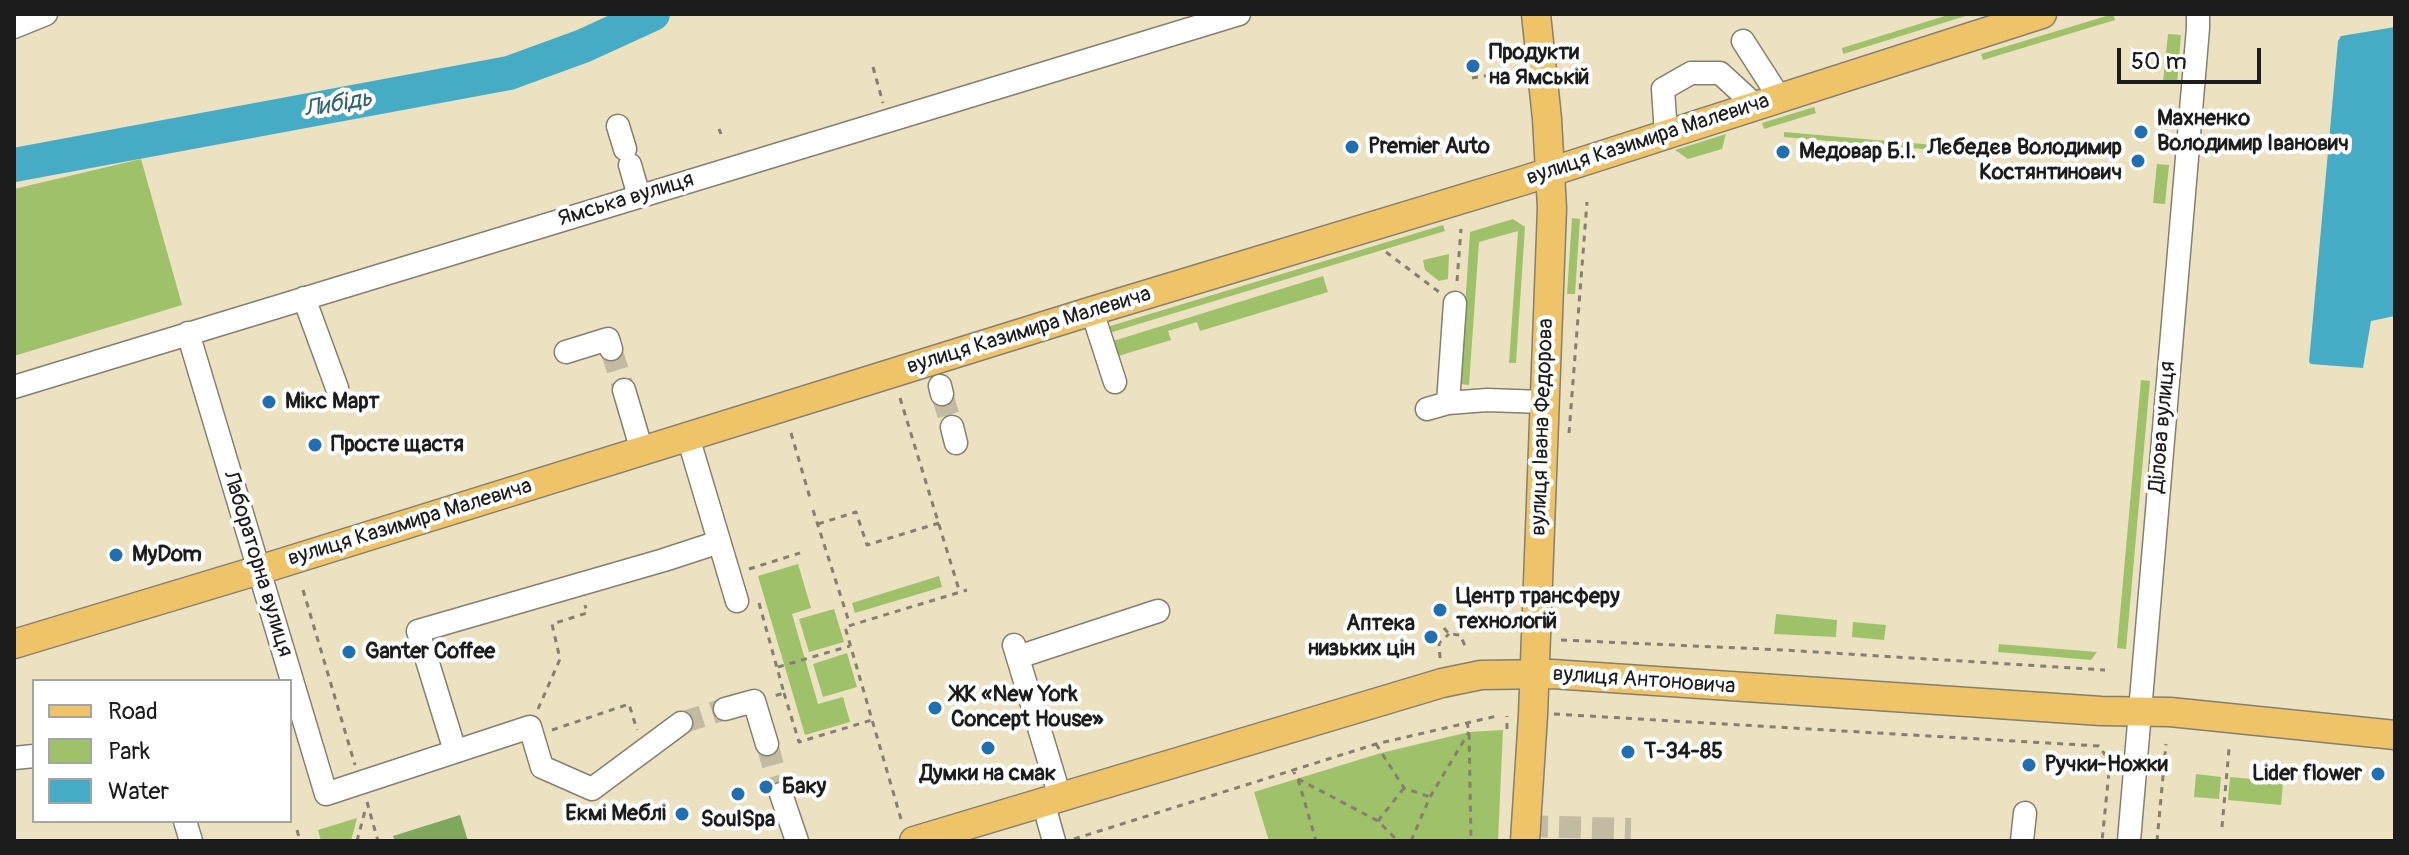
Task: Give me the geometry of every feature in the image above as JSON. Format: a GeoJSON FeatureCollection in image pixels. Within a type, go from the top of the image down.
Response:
{"type":"FeatureCollection","features":[{"type":"Feature","properties":{"kind":"main road","name":"вулиця Івана Федорова"},"geometry":{"type":"LineString","coordinates":[[1525,841],[1552,223],[1551,172],[1536,14]]}},
{"type":"Feature","properties":{"kind":"main road","name":"вулиця Казимира Малевича"},"geometry":{"type":"LineString","coordinates":[[14,644],[1551,172],[2042,14]]}},
{"type":"Feature","properties":{"kind":"main road","name":"вулиця Антоновича"},"geometry":{"type":"LineString","coordinates":[[908,830],[1052,800],[1442,683],[1481,675],[1534,674],[2101,711],[2139,710],[2395,735]]}},
{"type":"Feature","properties":{"kind":"street"},"geometry":{"type":"LineString","coordinates":[[14,27],[46,14]]}},
{"type":"Feature","properties":{"kind":"street","name":"Ямська вулиця"},"geometry":{"type":"LineString","coordinates":[[14,387],[1239,14]]}},
{"type":"Feature","properties":{"kind":"street","name":"Ділова вулиця"},"geometry":{"type":"LineString","coordinates":[[2129,841],[2198,14]]}},
{"type":"Feature","properties":{"kind":"street"},"geometry":{"type":"LineString","coordinates":[[1743,41],[1767,101]]}},
{"type":"Feature","properties":{"kind":"street"},"geometry":{"type":"LineString","coordinates":[[1666,134],[1663,89],[1691,73],[1720,73],[1767,101]]}},
{"type":"Feature","properties":{"kind":"street"},"geometry":{"type":"LineString","coordinates":[[618,126],[639,196]]}},
{"type":"Feature","properties":{"kind":"street"},"geometry":{"type":"LineString","coordinates":[[304,298],[337,388]]}},
{"type":"Feature","properties":{"kind":"street"},"geometry":{"type":"LineString","coordinates":[[1455,303],[1438,406],[1507,400],[1543,402]]}},
{"type":"Feature","properties":{"kind":"street"},"geometry":{"type":"LineString","coordinates":[[1092,311],[1115,382]]}},
{"type":"Feature","properties":{"kind":"street","name":"Лабораторна вулиця"},"geometry":{"type":"LineString","coordinates":[[188,333],[292,679]]}},
{"type":"Feature","properties":{"kind":"street"},"geometry":{"type":"LineString","coordinates":[[566,352],[608,339],[611,349]]}},
{"type":"Feature","properties":{"kind":"street"},"geometry":{"type":"LineString","coordinates":[[624,390],[642,451]]}},
{"type":"Feature","properties":{"kind":"street"},"geometry":{"type":"LineString","coordinates":[[688,437],[737,601]]}},
{"type":"Feature","properties":{"kind":"street"},"geometry":{"type":"LineString","coordinates":[[455,751],[418,631],[579,585],[662,553],[719,542]]}},
{"type":"Feature","properties":{"kind":"street"},"geometry":{"type":"LineString","coordinates":[[1054,841],[1052,800],[1016,651],[1158,611]]}},
{"type":"Feature","properties":{"kind":"street","name":"Лабораторна вулиця"},"geometry":{"type":"LineString","coordinates":[[292,680],[326,794],[364,793]]}},
{"type":"Feature","properties":{"kind":"street"},"geometry":{"type":"LineString","coordinates":[[725,709],[754,701],[767,744]]}},
{"type":"Feature","properties":{"kind":"street"},"geometry":{"type":"LineString","coordinates":[[364,793],[455,751],[532,732],[542,767],[592,789],[681,723]]}},
{"type":"Feature","properties":{"kind":"street"},"geometry":{"type":"LineString","coordinates":[[781,794],[797,841]]}},
{"type":"Feature","properties":{"kind":"street"},"geometry":{"type":"LineString","coordinates":[[2022,841],[2025,813]]}},
{"type":"Feature","properties":{"kind":"path"},"geometry":{"type":"LineString","coordinates":[[873,67],[883,103]]}},
{"type":"Feature","properties":{"kind":"path"},"geometry":{"type":"LineString","coordinates":[[1472,78],[1509,72]]}},
{"type":"Feature","properties":{"kind":"path"},"geometry":{"type":"LineString","coordinates":[[1569,436],[1587,202]]}},
{"type":"Feature","properties":{"kind":"path"},"geometry":{"type":"LineString","coordinates":[[1455,303],[1461,229]]}},
{"type":"Feature","properties":{"kind":"path"},"geometry":{"type":"LineString","coordinates":[[1386,252],[1455,303]]}},
{"type":"Feature","properties":{"kind":"path"},"geometry":{"type":"LineString","coordinates":[[900,398],[960,593]]}},
{"type":"Feature","properties":{"kind":"path"},"geometry":{"type":"LineString","coordinates":[[791,433],[810,498]]}},
{"type":"Feature","properties":{"kind":"path"},"geometry":{"type":"LineString","coordinates":[[813,510],[850,625]]}},
{"type":"Feature","properties":{"kind":"path"},"geometry":{"type":"LineString","coordinates":[[818,524],[856,512],[867,545],[939,523]]}},
{"type":"Feature","properties":{"kind":"path"},"geometry":{"type":"LineString","coordinates":[[749,569],[800,553]]}},
{"type":"Feature","properties":{"kind":"path"},"geometry":{"type":"LineString","coordinates":[[532,732],[560,659],[552,624],[587,613],[579,585]]}},
{"type":"Feature","properties":{"kind":"path"},"geometry":{"type":"LineString","coordinates":[[303,590],[378,841]]}},
{"type":"Feature","properties":{"kind":"path"},"geometry":{"type":"LineString","coordinates":[[908,830],[845,627],[967,590]]}},
{"type":"Feature","properties":{"kind":"path"},"geometry":{"type":"LineString","coordinates":[[766,628],[799,742],[872,720]]}},
{"type":"Feature","properties":{"kind":"path"},"geometry":{"type":"LineString","coordinates":[[1444,628],[1449,634],[1460,635],[1467,650]]}},
{"type":"Feature","properties":{"kind":"path"},"geometry":{"type":"LineString","coordinates":[[1440,658],[1439,643],[1449,634]]}},
{"type":"Feature","properties":{"kind":"path"},"geometry":{"type":"LineString","coordinates":[[1553,640],[1784,650],[2105,670]]}},
{"type":"Feature","properties":{"kind":"path"},"geometry":{"type":"LineString","coordinates":[[778,667],[850,646]]}},
{"type":"Feature","properties":{"kind":"path"},"geometry":{"type":"LineString","coordinates":[[754,701],[784,693]]}},
{"type":"Feature","properties":{"kind":"path"},"geometry":{"type":"LineString","coordinates":[[532,732],[629,704],[640,739]]}},
{"type":"Feature","properties":{"kind":"path"},"geometry":{"type":"LineString","coordinates":[[1550,713],[2099,746],[2110,762],[2102,841]]}},
{"type":"Feature","properties":{"kind":"path"},"geometry":{"type":"LineString","coordinates":[[1069,841],[1376,744],[1497,716]]}},
{"type":"Feature","properties":{"kind":"path"},"geometry":{"type":"LineString","coordinates":[[1467,722],[1471,841]]}},
{"type":"Feature","properties":{"kind":"path"},"geometry":{"type":"LineString","coordinates":[[1411,841],[1430,797],[1469,732]]}},
{"type":"Feature","properties":{"kind":"path"},"geometry":{"type":"LineString","coordinates":[[1376,744],[1404,788],[1430,797]]}},
{"type":"Feature","properties":{"kind":"path"},"geometry":{"type":"LineString","coordinates":[[2157,841],[2166,744]]}},
{"type":"Feature","properties":{"kind":"path"},"geometry":{"type":"LineString","coordinates":[[2222,827],[2229,749]]}},
{"type":"Feature","properties":{"kind":"path"},"geometry":{"type":"LineString","coordinates":[[1292,769],[1298,779],[1316,841]]}},
{"type":"Feature","properties":{"kind":"path"},"geometry":{"type":"LineString","coordinates":[[1298,779],[1378,821],[1398,841]]}},
{"type":"Feature","properties":{"kind":"path"},"geometry":{"type":"LineString","coordinates":[[1378,821],[1404,788]]}},
{"type":"Feature","properties":{"kind":"path"},"geometry":{"type":"LineString","coordinates":[[357,841],[364,793]]}},
{"type":"Feature","properties":{"kind":"path"},"geometry":{"type":"LineString","coordinates":[[297,830],[300,841]]}},
{"type":"Feature","properties":{"kind":"green space"},"geometry":{"type":"Polygon","coordinates":[[[1951,14],[1972,14],[1843,54],[1842,48],[1951,14]]]}},
{"type":"Feature","properties":{"kind":"green space"},"geometry":{"type":"Polygon","coordinates":[[[2113,14],[2115,20],[1983,60],[1981,54],[2113,14]]]}},
{"type":"Feature","properties":{"kind":"green space"},"geometry":{"type":"Polygon","coordinates":[[[2168,34],[2181,35],[2177,84],[2163,82],[2168,34]]]}},
{"type":"Feature","properties":{"kind":"green space"},"geometry":{"type":"Polygon","coordinates":[[[1814,107],[1816,113],[1764,129],[1762,123],[1814,107]]]}},
{"type":"Feature","properties":{"kind":"green space"},"geometry":{"type":"Polygon","coordinates":[[[1784,132],[1957,147],[1957,152],[1784,137],[1784,132]]]}},
{"type":"Feature","properties":{"kind":"green space"},"geometry":{"type":"Polygon","coordinates":[[[1726,134],[1722,149],[1688,159],[1675,150],[1726,134]]]}},
{"type":"Feature","properties":{"kind":"green space"},"geometry":{"type":"Polygon","coordinates":[[[141,159],[182,305],[14,356],[14,189],[141,159]]]}},
{"type":"Feature","properties":{"kind":"green space"},"geometry":{"type":"Polygon","coordinates":[[[2157,164],[2169,165],[2165,204],[2153,203],[2157,164]]]}},
{"type":"Feature","properties":{"kind":"green space"},"geometry":{"type":"Polygon","coordinates":[[[1572,218],[1580,219],[1575,294],[1567,294],[1572,218]]]}},
{"type":"Feature","properties":{"kind":"green space"},"geometry":{"type":"Polygon","coordinates":[[[1513,219],[1525,227],[1516,363],[1509,363],[1518,231],[1479,242],[1469,385],[1460,384],[1470,232],[1513,219]]]}},
{"type":"Feature","properties":{"kind":"green space"},"geometry":{"type":"Polygon","coordinates":[[[1443,225],[1445,231],[1109,333],[1107,327],[1443,225]]]}},
{"type":"Feature","properties":{"kind":"green space"},"geometry":{"type":"Polygon","coordinates":[[[1449,254],[1448,279],[1439,281],[1425,270],[1423,260],[1449,254]]]}},
{"type":"Feature","properties":{"kind":"green space"},"geometry":{"type":"Polygon","coordinates":[[[1323,276],[1328,292],[1200,331],[1197,322],[1168,331],[1171,340],[1115,357],[1110,342],[1323,276]]]}},
{"type":"Feature","properties":{"kind":"green space"},"geometry":{"type":"Polygon","coordinates":[[[2141,380],[2150,381],[2126,649],[2117,648],[2141,380]]]}},
{"type":"Feature","properties":{"kind":"green space"},"geometry":{"type":"Polygon","coordinates":[[[798,564],[811,608],[792,614],[818,704],[843,697],[850,722],[805,735],[758,576],[798,564]]]}},
{"type":"Feature","properties":{"kind":"green space"},"geometry":{"type":"Polygon","coordinates":[[[939,576],[942,587],[855,613],[852,603],[939,576]]]}},
{"type":"Feature","properties":{"kind":"green space"},"geometry":{"type":"Polygon","coordinates":[[[834,609],[844,642],[809,652],[799,619],[834,609]]]}},
{"type":"Feature","properties":{"kind":"green space"},"geometry":{"type":"Polygon","coordinates":[[[1776,614],[1837,620],[1836,637],[1774,634],[1776,614]]]}},
{"type":"Feature","properties":{"kind":"green space"},"geometry":{"type":"Polygon","coordinates":[[[1853,622],[1886,625],[1884,640],[1852,637],[1853,622]]]}},
{"type":"Feature","properties":{"kind":"green space"},"geometry":{"type":"Polygon","coordinates":[[[1999,644],[2097,652],[2091,660],[1998,652],[1999,644]]]}},
{"type":"Feature","properties":{"kind":"green space"},"geometry":{"type":"Polygon","coordinates":[[[847,653],[857,687],[823,697],[813,664],[847,653]]]}},
{"type":"Feature","properties":{"kind":"green space"},"geometry":{"type":"Polygon","coordinates":[[[1503,730],[1498,841],[1269,841],[1254,792],[1381,753],[1469,732],[1503,730]]]}},
{"type":"Feature","properties":{"kind":"green space"},"geometry":{"type":"Polygon","coordinates":[[[2196,774],[2221,777],[2219,799],[2194,797],[2196,774]]]}},
{"type":"Feature","properties":{"kind":"green space"},"geometry":{"type":"Polygon","coordinates":[[[2230,777],[2283,782],[2281,805],[2228,800],[2230,777]]]}},
{"type":"Feature","properties":{"kind":"green space"},"geometry":{"type":"Polygon","coordinates":[[[460,815],[468,841],[395,841],[393,836],[460,815]]]}},
{"type":"Feature","properties":{"kind":"green space"},"geometry":{"type":"Polygon","coordinates":[[[357,818],[351,841],[321,841],[318,830],[357,818]]]}},
{"type":"Feature","properties":{"kind":"water"},"geometry":{"type":"Polygon","coordinates":[[[2395,27],[2395,316],[2371,321],[2363,368],[2311,364],[2338,41],[2341,36],[2395,27]]]}},
{"type":"Feature","properties":{"kind":"waterway","name":"Либідь"},"geometry":{"type":"LineString","coordinates":[[14,165],[509,73],[583,46],[653,14]]}},
{"type":"Feature","properties":{"kind":"tunnel"},"geometry":{"type":"LineString","coordinates":[[611,349],[624,390]]}},
{"type":"Feature","properties":{"kind":"tunnel"},"geometry":{"type":"LineString","coordinates":[[942,394],[952,427]]}},
{"type":"Feature","properties":{"kind":"tunnel"},"geometry":{"type":"LineString","coordinates":[[681,723],[725,709]]}},
{"type":"Feature","properties":{"kind":"tunnel"},"geometry":{"type":"LineString","coordinates":[[767,744],[781,794]]}},
{"type":"Feature","properties":{"kind":"tunnel"},"geometry":{"type":"LineString","coordinates":[[1526,826],[1631,829]]}},
{"type":"Feature","properties":{"kind":"place","name":"Продукти на Ямській"},"geometry":{"type":"Point","coordinates":[1473,66]}},
{"type":"Feature","properties":{"kind":"place","name":"Махненко Володимир Іванович"},"geometry":{"type":"Point","coordinates":[2141,132]}},
{"type":"Feature","properties":{"kind":"place","name":"Premier Auto"},"geometry":{"type":"Point","coordinates":[1352,147]}},
{"type":"Feature","properties":{"kind":"place","name":"Медовар Б.І."},"geometry":{"type":"Point","coordinates":[1783,152]}},
{"type":"Feature","properties":{"kind":"place","name":"Лєбедєв Володимир Костянтинович"},"geometry":{"type":"Point","coordinates":[2138,161]}},
{"type":"Feature","properties":{"kind":"place","name":"Мікс Март"},"geometry":{"type":"Point","coordinates":[269,402]}},
{"type":"Feature","properties":{"kind":"place","name":"Просте щастя"},"geometry":{"type":"Point","coordinates":[315,445]}},
{"type":"Feature","properties":{"kind":"place","name":"MyDom"},"geometry":{"type":"Point","coordinates":[116,555]}},
{"type":"Feature","properties":{"kind":"place","name":"Центр трансферу технологій"},"geometry":{"type":"Point","coordinates":[1440,610]}},
{"type":"Feature","properties":{"kind":"place","name":"Аптека низьких цін"},"geometry":{"type":"Point","coordinates":[1431,637]}},
{"type":"Feature","properties":{"kind":"place","name":"Ganter Coffee"},"geometry":{"type":"Point","coordinates":[349,652]}},
{"type":"Feature","properties":{"kind":"place","name":"ЖК «New York Concept House»"},"geometry":{"type":"Point","coordinates":[935,708]}},
{"type":"Feature","properties":{"kind":"place","name":"Думки на смак"},"geometry":{"type":"Point","coordinates":[988,748]}},
{"type":"Feature","properties":{"kind":"place","name":"Т-34-85"},"geometry":{"type":"Point","coordinates":[1628,752]}},
{"type":"Feature","properties":{"kind":"place","name":"Ручки-Ножки"},"geometry":{"type":"Point","coordinates":[2029,765]}},
{"type":"Feature","properties":{"kind":"place","name":"Lider flower"},"geometry":{"type":"Point","coordinates":[2378,774]}},
{"type":"Feature","properties":{"kind":"place","name":"Баку"},"geometry":{"type":"Point","coordinates":[766,787]}},
{"type":"Feature","properties":{"kind":"place","name":"SoulSpa"},"geometry":{"type":"Point","coordinates":[738,794]}},
{"type":"Feature","properties":{"kind":"place","name":"Екмі Меблі"},"geometry":{"type":"Point","coordinates":[682,814]}}]}
